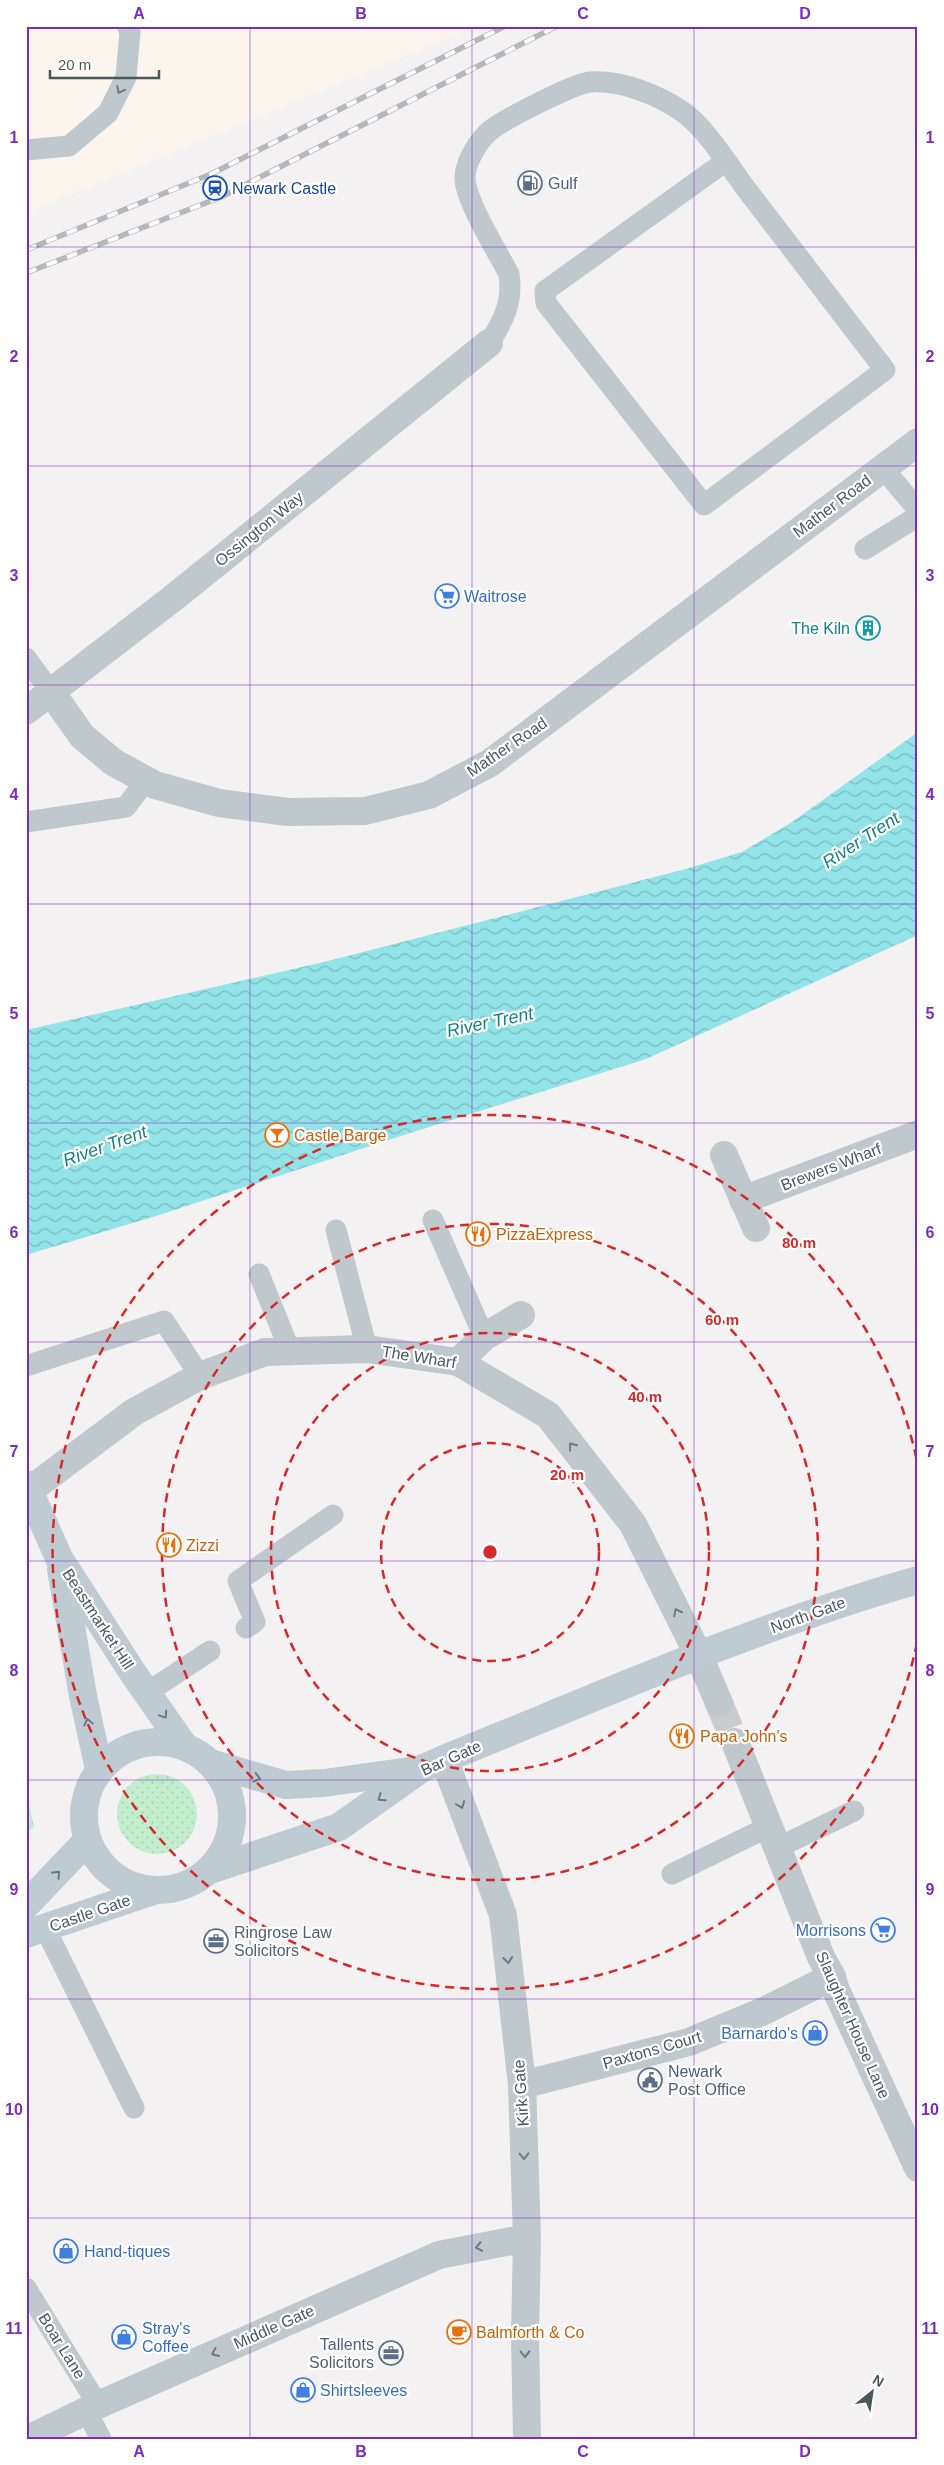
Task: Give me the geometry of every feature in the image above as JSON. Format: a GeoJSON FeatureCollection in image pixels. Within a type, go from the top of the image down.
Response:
{"type":"FeatureCollection","features":[{"type":"Feature","properties":{"kind":"main road","name":"Beastmarket Hill"},"geometry":{"type":"LineString","coordinates":[[28,1487],[59,1558],[133,1673],[184,1746]]}},
{"type":"Feature","properties":{"kind":"main road"},"geometry":{"type":"LineString","coordinates":[[59,1558],[83,1696],[99,1769]]}},
{"type":"Feature","properties":{"kind":"main road","name":"North Gate"},"geometry":{"type":"LineString","coordinates":[[699,1656],[847,1600],[918,1580]]}},
{"type":"Feature","properties":{"kind":"main road","name":"Bar Gate"},"geometry":{"type":"LineString","coordinates":[[210,1870],[339,1827],[433,1764],[699,1656]]}},
{"type":"Feature","properties":{"kind":"main road"},"geometry":{"type":"LineString","coordinates":[[210,1762],[225,1781],[232,1804],[232,1828],[224,1851],[210,1870],[194,1882],[180,1887],[153,1891],[133,1887],[113,1876],[98,1860],[87,1841],[83,1820],[88,1790],[99,1769],[116,1754],[138,1744],[161,1741],[184,1746],[210,1762],[286,1785],[324,1783],[433,1764]]}},
{"type":"Feature","properties":{"kind":"main road"},"geometry":{"type":"LineString","coordinates":[[26,1905],[87,1841]]}},
{"type":"Feature","properties":{"kind":"main road","name":"Castle Gate"},"geometry":{"type":"LineString","coordinates":[[36,1931],[153,1891]]}},
{"type":"Feature","properties":{"kind":"street","name":"Ossington Way"},"geometry":{"type":"LineString","coordinates":[[26,711],[180,592],[489,343]]}},
{"type":"Feature","properties":{"kind":"street","name":"Mather Road"},"geometry":{"type":"LineString","coordinates":[[51,692],[82,736],[96,750],[113,762],[146,780],[206,800],[288,812],[365,811],[429,795],[490,763],[918,442]]}},
{"type":"Feature","properties":{"kind":"street","name":"Brewers Wharf"},"geometry":{"type":"LineString","coordinates":[[743,1200],[918,1134]]}},
{"type":"Feature","properties":{"kind":"street"},"geometry":{"type":"LineString","coordinates":[[724,1155],[756,1228]]}},
{"type":"Feature","properties":{"kind":"street"},"geometry":{"type":"LineString","coordinates":[[458,1362],[484,1337],[521,1315]]}},
{"type":"Feature","properties":{"kind":"street","name":"The Wharf"},"geometry":{"type":"LineString","coordinates":[[28,1487],[134,1412],[200,1376],[265,1352],[367,1349],[458,1362],[548,1415],[633,1524],[699,1656]]}},
{"type":"Feature","properties":{"kind":"street"},"geometry":{"type":"LineString","coordinates":[[699,1656],[719,1703]]}},
{"type":"Feature","properties":{"kind":"street","name":"Slaughter House Lane"},"geometry":{"type":"LineString","coordinates":[[735,1742],[821,1957],[832,1977],[836,1990],[918,2168]]}},
{"type":"Feature","properties":{"kind":"street","name":"Kirk Gate"},"geometry":{"type":"LineString","coordinates":[[433,1764],[503,1915],[522,2085],[527,2238],[525,2336],[527,2439]]}},
{"type":"Feature","properties":{"kind":"street","name":"Paxtons Court"},"geometry":{"type":"LineString","coordinates":[[522,2085],[689,2042],[764,2010],[832,1977]]}},
{"type":"Feature","properties":{"kind":"street","name":"Middle Gate"},"geometry":{"type":"LineString","coordinates":[[28,2439],[92,2408],[439,2254],[527,2238]]}},
{"type":"Feature","properties":{"kind":"lane"},"geometry":{"type":"LineString","coordinates":[[26,150],[69,146],[108,113],[126,77],[130,32],[127,26]]}},
{"type":"Feature","properties":{"kind":"lane"},"geometry":{"type":"LineString","coordinates":[[489,343],[504,320],[510,303],[509,274],[470,199],[465,178],[476,146],[491,130],[570,88],[590,82],[624,85],[658,98],[694,120],[726,161],[885,370],[704,505],[546,303],[545,291],[726,161]]}},
{"type":"Feature","properties":{"kind":"lane"},"geometry":{"type":"LineString","coordinates":[[883,468],[918,510]]}},
{"type":"Feature","properties":{"kind":"lane"},"geometry":{"type":"LineString","coordinates":[[865,549],[918,516]]}},
{"type":"Feature","properties":{"kind":"lane"},"geometry":{"type":"LineString","coordinates":[[26,658],[51,692]]}},
{"type":"Feature","properties":{"kind":"lane"},"geometry":{"type":"LineString","coordinates":[[26,822],[126,807],[146,780]]}},
{"type":"Feature","properties":{"kind":"lane"},"geometry":{"type":"LineString","coordinates":[[433,1220],[484,1337]]}},
{"type":"Feature","properties":{"kind":"lane"},"geometry":{"type":"LineString","coordinates":[[336,1230],[367,1349]]}},
{"type":"Feature","properties":{"kind":"lane"},"geometry":{"type":"LineString","coordinates":[[259,1274],[290,1351]]}},
{"type":"Feature","properties":{"kind":"lane"},"geometry":{"type":"LineString","coordinates":[[26,1366],[164,1321],[200,1376]]}},
{"type":"Feature","properties":{"kind":"lane"},"geometry":{"type":"LineString","coordinates":[[246,1628],[255,1622],[238,1581],[333,1515]]}},
{"type":"Feature","properties":{"kind":"lane"},"geometry":{"type":"LineString","coordinates":[[148,1692],[210,1651]]}},
{"type":"Feature","properties":{"kind":"lane"},"geometry":{"type":"LineString","coordinates":[[672,1874],[774,1836],[854,1811]]}},
{"type":"Feature","properties":{"kind":"lane"},"geometry":{"type":"LineString","coordinates":[[36,1931],[134,2108]]}},
{"type":"Feature","properties":{"kind":"lane","name":"Boar Lane"},"geometry":{"type":"LineString","coordinates":[[26,2288],[92,2408],[101,2439]]}},
{"type":"Feature","properties":{"kind":"shaded area"},"geometry":{"type":"Polygon","coordinates":[[[26,26],[477,26],[26,213],[26,26]]]}},
{"type":"Feature","properties":{"kind":"green space"},"geometry":{"type":"Polygon","coordinates":[[[157,1774],[172,1777],[185,1786],[194,1799],[197,1814],[194,1829],[185,1842],[172,1851],[157,1854],[142,1851],[129,1842],[120,1829],[117,1814],[120,1799],[129,1786],[142,1777],[157,1774]]]}},
{"type":"Feature","properties":{"kind":"green space"},"geometry":{"type":"Polygon","coordinates":[[[26,1792],[34,1827],[26,1833],[26,1792]]]}},
{"type":"Feature","properties":{"kind":"water","name":"River Trent"},"geometry":{"type":"Polygon","coordinates":[[[918,732],[918,935],[646,1059],[413,1132],[156,1216],[26,1255],[26,1030],[328,961],[682,870],[742,852],[792,822],[918,732]]]}},
{"type":"Feature","properties":{"kind":"tunnel"},"geometry":{"type":"LineString","coordinates":[[719,1703],[735,1742]]}},
{"type":"Feature","properties":{"kind":"railway"},"geometry":{"type":"LineString","coordinates":[[26,250],[211,174],[505,26]]}},
{"type":"Feature","properties":{"kind":"railway"},"geometry":{"type":"LineString","coordinates":[[26,273],[221,197],[557,26]]}},
{"type":"Feature","properties":{"kind":"place","name":"Gulf"},"geometry":{"type":"Point","coordinates":[530,183]}},
{"type":"Feature","properties":{"kind":"place","name":"Newark Castle"},"geometry":{"type":"Point","coordinates":[215,188]}},
{"type":"Feature","properties":{"kind":"place","name":"Waitrose"},"geometry":{"type":"Point","coordinates":[447,596]}},
{"type":"Feature","properties":{"kind":"place","name":"The Kiln"},"geometry":{"type":"Point","coordinates":[868,628]}},
{"type":"Feature","properties":{"kind":"place","name":"Castle Barge"},"geometry":{"type":"Point","coordinates":[277,1135]}},
{"type":"Feature","properties":{"kind":"place","name":"PizzaExpress"},"geometry":{"type":"Point","coordinates":[478,1234]}},
{"type":"Feature","properties":{"kind":"place","name":"Zizzi"},"geometry":{"type":"Point","coordinates":[169,1545]}},
{"type":"Feature","properties":{"kind":"place","name":"Papa John's"},"geometry":{"type":"Point","coordinates":[682,1736]}},
{"type":"Feature","properties":{"kind":"place","name":"Morrisons"},"geometry":{"type":"Point","coordinates":[883,1930]}},
{"type":"Feature","properties":{"kind":"place","name":"Ringrose Law Solicitors"},"geometry":{"type":"Point","coordinates":[216,1941]}},
{"type":"Feature","properties":{"kind":"place","name":"Barnardo's"},"geometry":{"type":"Point","coordinates":[815,2033]}},
{"type":"Feature","properties":{"kind":"place","name":"Newark Post Office"},"geometry":{"type":"Point","coordinates":[650,2080]}},
{"type":"Feature","properties":{"kind":"place","name":"Hand-tiques"},"geometry":{"type":"Point","coordinates":[66,2251]}},
{"type":"Feature","properties":{"kind":"place","name":"Balmforth & Co"},"geometry":{"type":"Point","coordinates":[459,2332]}},
{"type":"Feature","properties":{"kind":"place","name":"Stray's Coffee"},"geometry":{"type":"Point","coordinates":[124,2337]}},
{"type":"Feature","properties":{"kind":"place","name":"Tallents Solicitors"},"geometry":{"type":"Point","coordinates":[391,2353]}},
{"type":"Feature","properties":{"kind":"place","name":"Shirtsleeves"},"geometry":{"type":"Point","coordinates":[303,2390]}}]}
